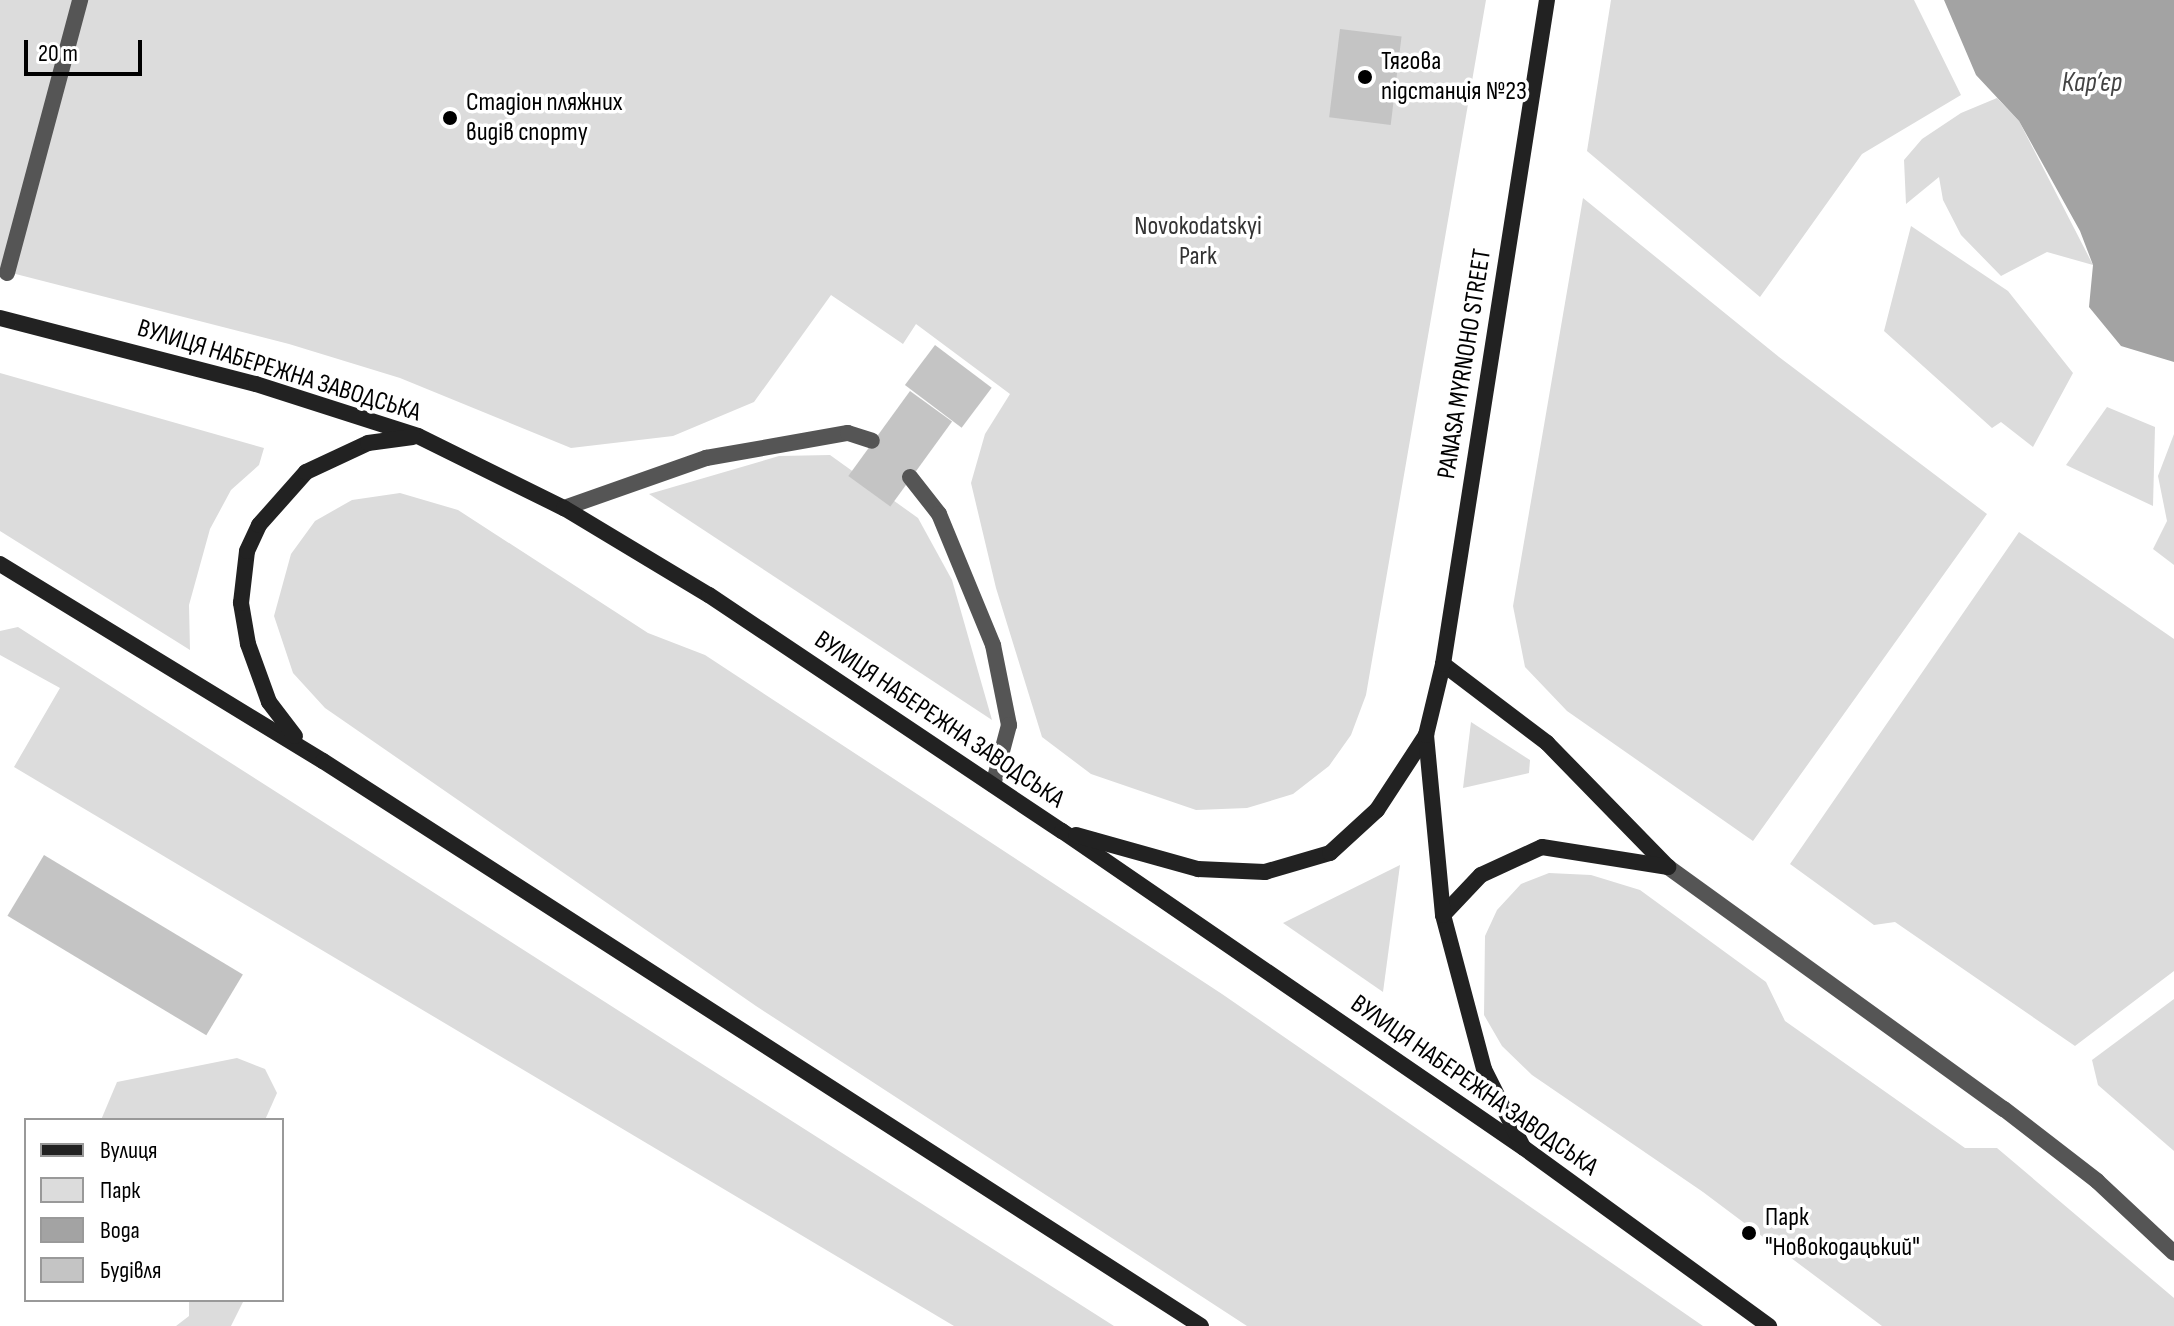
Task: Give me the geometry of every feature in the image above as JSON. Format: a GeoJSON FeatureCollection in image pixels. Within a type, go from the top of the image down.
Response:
{"type":"FeatureCollection","features":[{"type":"Feature","properties":{"kind":"main road","name":"PANASA MYRNOHO STREET"},"geometry":{"type":"LineString","coordinates":[[1426,735],[1443,664],[1547,0]]}},
{"type":"Feature","properties":{"kind":"main road","name":"ВУЛИЦЯ НАБЕРЕЖНА ЗАВОДСЬКА"},"geometry":{"type":"LineString","coordinates":[[0,318],[256,384],[418,436],[564,508],[709,595],[1062,831],[1524,1148],[1769,1326]]}},
{"type":"Feature","properties":{"kind":"main road"},"geometry":{"type":"LineString","coordinates":[[323,761],[282,724],[248,644],[241,603],[247,551],[259,525],[306,472],[368,443],[418,436]]}},
{"type":"Feature","properties":{"kind":"main road"},"geometry":{"type":"LineString","coordinates":[[0,564],[323,761],[1201,1326]]}},
{"type":"Feature","properties":{"kind":"main road"},"geometry":{"type":"LineString","coordinates":[[1443,664],[1547,743],[1668,867]]}},
{"type":"Feature","properties":{"kind":"main road"},"geometry":{"type":"LineString","coordinates":[[1062,831],[1198,869],[1265,872],[1330,853],[1377,810],[1426,735]]}},
{"type":"Feature","properties":{"kind":"main road"},"geometry":{"type":"LineString","coordinates":[[1426,735],[1443,915],[1484,1069],[1524,1148]]}},
{"type":"Feature","properties":{"kind":"main road"},"geometry":{"type":"LineString","coordinates":[[1443,915],[1481,875],[1542,847],[1668,867]]}},
{"type":"Feature","properties":{"kind":"street"},"geometry":{"type":"LineString","coordinates":[[7,273],[80,0]]}},
{"type":"Feature","properties":{"kind":"street"},"geometry":{"type":"LineString","coordinates":[[564,508],[706,458],[848,433],[872,441]]}},
{"type":"Feature","properties":{"kind":"street"},"geometry":{"type":"LineString","coordinates":[[910,477],[939,514],[993,645],[1009,725],[993,785]]}},
{"type":"Feature","properties":{"kind":"street"},"geometry":{"type":"LineString","coordinates":[[1668,867],[2004,1109],[2097,1181],[2174,1253]]}},
{"type":"Feature","properties":{"kind":"green space","name":"Novokodatskyi Park"},"geometry":{"type":"Polygon","coordinates":[[[0,0],[1486,0],[1366,695],[1351,735],[1329,766],[1293,794],[1247,808],[1196,810],[1091,774],[1042,737],[996,588],[971,483],[985,434],[1010,394],[916,324],[903,344],[831,295],[754,402],[673,436],[571,448],[400,378],[289,344],[0,270],[0,0]]]}},
{"type":"Feature","properties":{"kind":"green space"},"geometry":{"type":"Polygon","coordinates":[[[1611,0],[1914,0],[1961,95],[1862,154],[1760,297],[1587,151],[1611,0]]]}},
{"type":"Feature","properties":{"kind":"green space"},"geometry":{"type":"Polygon","coordinates":[[[1997,98],[2019,121],[2093,265],[2047,252],[2001,276],[1961,235],[1943,200],[1939,177],[1906,204],[1904,160],[1922,139],[1961,113],[1997,98]]]}},
{"type":"Feature","properties":{"kind":"green space"},"geometry":{"type":"Polygon","coordinates":[[[1583,198],[1779,357],[1987,514],[1753,841],[1567,711],[1525,667],[1513,606],[1583,198]]]}},
{"type":"Feature","properties":{"kind":"green space"},"geometry":{"type":"Polygon","coordinates":[[[1911,226],[2008,291],[2073,373],[2033,447],[2001,422],[1992,428],[1884,331],[1911,226]]]}},
{"type":"Feature","properties":{"kind":"green space"},"geometry":{"type":"Polygon","coordinates":[[[0,373],[264,448],[259,465],[231,490],[210,529],[189,605],[190,650],[0,531],[0,373]]]}},
{"type":"Feature","properties":{"kind":"green space"},"geometry":{"type":"Polygon","coordinates":[[[2107,407],[2155,427],[2153,506],[2066,465],[2107,407]]]}},
{"type":"Feature","properties":{"kind":"green space"},"geometry":{"type":"Polygon","coordinates":[[[2174,434],[2174,565],[2153,549],[2167,521],[2158,476],[2174,434]]]}},
{"type":"Feature","properties":{"kind":"green space"},"geometry":{"type":"Polygon","coordinates":[[[830,455],[918,518],[952,580],[992,720],[649,494],[779,456],[830,455]]]}},
{"type":"Feature","properties":{"kind":"green space"},"geometry":{"type":"Polygon","coordinates":[[[400,493],[458,510],[648,633],[705,655],[1222,994],[1703,1326],[1247,1326],[756,1006],[325,708],[293,673],[274,616],[291,554],[315,521],[352,500],[400,493]]]}},
{"type":"Feature","properties":{"kind":"green space"},"geometry":{"type":"Polygon","coordinates":[[[2019,532],[2174,639],[2174,971],[2075,1046],[1895,922],[1874,925],[1790,864],[2019,532]]]}},
{"type":"Feature","properties":{"kind":"green space"},"geometry":{"type":"Polygon","coordinates":[[[18,627],[1114,1326],[954,1326],[14,767],[60,688],[0,655],[0,631],[18,627]]]}},
{"type":"Feature","properties":{"kind":"green space"},"geometry":{"type":"Polygon","coordinates":[[[1471,722],[1530,760],[1529,773],[1463,788],[1471,722]]]}},
{"type":"Feature","properties":{"kind":"green space"},"geometry":{"type":"Polygon","coordinates":[[[1400,865],[1383,992],[1283,923],[1400,865]]]}},
{"type":"Feature","properties":{"kind":"green space"},"geometry":{"type":"Polygon","coordinates":[[[1549,873],[1591,875],[1640,890],[1766,982],[1785,1021],[1965,1148],[1997,1148],[2174,1298],[2174,1326],[1882,1326],[1703,1192],[1532,1075],[1502,1046],[1484,1015],[1485,936],[1497,910],[1521,884],[1549,873]]]}},
{"type":"Feature","properties":{"kind":"green space"},"geometry":{"type":"Polygon","coordinates":[[[2174,999],[2174,1151],[2098,1085],[2092,1060],[2174,999]]]}},
{"type":"Feature","properties":{"kind":"green space"},"geometry":{"type":"Polygon","coordinates":[[[237,1058],[265,1069],[277,1093],[266,1118],[102,1118],[117,1082],[237,1058]]]}},
{"type":"Feature","properties":{"kind":"green space"},"geometry":{"type":"Polygon","coordinates":[[[189,1302],[243,1302],[231,1326],[176,1326],[189,1316],[189,1302]]]}},
{"type":"Feature","properties":{"kind":"water","name":"Кар’єр"},"geometry":{"type":"Polygon","coordinates":[[[1944,0],[2174,0],[2174,362],[2121,346],[2089,307],[2093,265],[2080,231],[2019,121],[1976,75],[1944,0]]]}},
{"type":"Feature","properties":{"kind":"building","name":"Тягова пiдстанцiя №23"},"geometry":{"type":"Polygon","coordinates":[[[1340,29],[1402,37],[1391,125],[1329,117],[1340,29]]]}},
{"type":"Feature","properties":{"kind":"building"},"geometry":{"type":"Polygon","coordinates":[[[935,345],[992,388],[962,428],[905,385],[935,345]]]}},
{"type":"Feature","properties":{"kind":"building"},"geometry":{"type":"Polygon","coordinates":[[[910,391],[952,422],[890,507],[848,476],[910,391]]]}},
{"type":"Feature","properties":{"kind":"building"},"geometry":{"type":"Polygon","coordinates":[[[44,855],[243,974],[206,1035],[7,916],[44,855]]]}},
{"type":"Feature","properties":{"kind":"place","name":"Тягова пiдстанцiя №23"},"geometry":{"type":"Point","coordinates":[1365,77]}},
{"type":"Feature","properties":{"kind":"place","name":"Стадіон пляжних видів спорту"},"geometry":{"type":"Point","coordinates":[450,118]}},
{"type":"Feature","properties":{"kind":"place","name":"Парк \"Новокодацький\""},"geometry":{"type":"Point","coordinates":[1749,1233]}}]}
